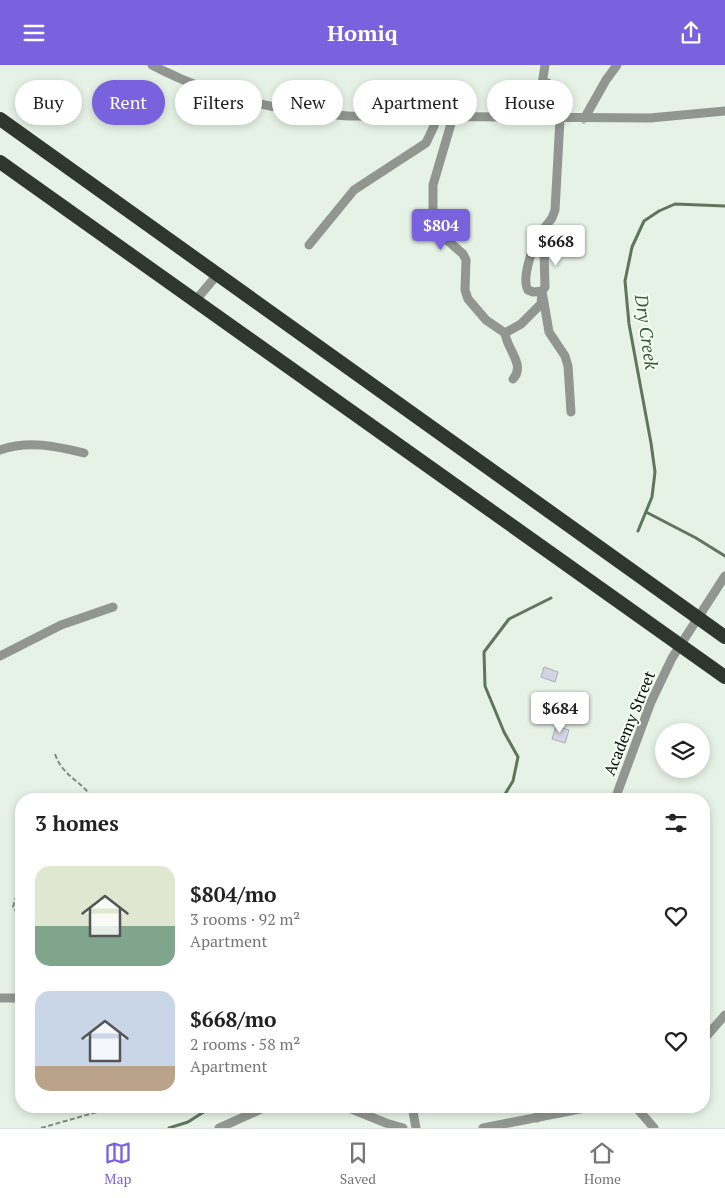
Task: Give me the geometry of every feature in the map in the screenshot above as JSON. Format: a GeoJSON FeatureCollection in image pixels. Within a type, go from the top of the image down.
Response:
{"type":"FeatureCollection","features":[{"type":"Feature","properties":{"kind":"highway"},"geometry":{"type":"LineString","coordinates":[[0,119],[725,637]]}},
{"type":"Feature","properties":{"kind":"highway"},"geometry":{"type":"LineString","coordinates":[[0,162],[725,677]]}},
{"type":"Feature","properties":{"kind":"street"},"geometry":{"type":"LineString","coordinates":[[152,65],[194,85],[229,97],[286,111],[353,116]]}},
{"type":"Feature","properties":{"kind":"street"},"geometry":{"type":"LineString","coordinates":[[543,80],[545,65]]}},
{"type":"Feature","properties":{"kind":"street"},"geometry":{"type":"LineString","coordinates":[[549,80],[550,65]]}},
{"type":"Feature","properties":{"kind":"street"},"geometry":{"type":"LineString","coordinates":[[584,119],[606,80],[618,65]]}},
{"type":"Feature","properties":{"kind":"street"},"geometry":{"type":"LineString","coordinates":[[573,119],[650,119],[725,111]]}},
{"type":"Feature","properties":{"kind":"street"},"geometry":{"type":"LineString","coordinates":[[309,245],[354,189],[426,143],[434,125]]}},
{"type":"Feature","properties":{"kind":"street"},"geometry":{"type":"LineString","coordinates":[[451,125],[433,185],[433,220],[446,240],[463,254],[466,260],[465,290],[468,299],[486,319],[505,333],[509,350],[519,367],[514,379]]}},
{"type":"Feature","properties":{"kind":"street"},"geometry":{"type":"LineString","coordinates":[[542,291],[533,293],[528,290],[525,283],[531,253],[539,235],[552,218],[554,210],[560,125]]}},
{"type":"Feature","properties":{"kind":"street"},"geometry":{"type":"LineString","coordinates":[[505,333],[521,324],[541,304],[542,291],[545,287],[544,252],[539,235]]}},
{"type":"Feature","properties":{"kind":"street"},"geometry":{"type":"LineString","coordinates":[[195,301],[217,275]]}},
{"type":"Feature","properties":{"kind":"street"},"geometry":{"type":"LineString","coordinates":[[542,291],[549,332],[565,357],[568,366],[571,412]]}},
{"type":"Feature","properties":{"kind":"street"},"geometry":{"type":"LineString","coordinates":[[0,450],[24,444],[46,445],[84,453]]}},
{"type":"Feature","properties":{"kind":"street","name":"Academy Street"},"geometry":{"type":"LineString","coordinates":[[617,793],[651,702],[672,658],[725,577]]}},
{"type":"Feature","properties":{"kind":"street"},"geometry":{"type":"LineString","coordinates":[[0,656],[61,625],[112,607]]}},
{"type":"Feature","properties":{"kind":"street"},"geometry":{"type":"LineString","coordinates":[[0,998],[15,998]]}},
{"type":"Feature","properties":{"kind":"street"},"geometry":{"type":"LineString","coordinates":[[710,1032],[725,1015]]}},
{"type":"Feature","properties":{"kind":"street"},"geometry":{"type":"LineString","coordinates":[[219,1128],[252,1113]]}},
{"type":"Feature","properties":{"kind":"street"},"geometry":{"type":"LineString","coordinates":[[361,1113],[403,1128]]}},
{"type":"Feature","properties":{"kind":"street"},"geometry":{"type":"LineString","coordinates":[[413,1113],[416,1128]]}},
{"type":"Feature","properties":{"kind":"street"},"geometry":{"type":"LineString","coordinates":[[537,1118],[538,1113]]}},
{"type":"Feature","properties":{"kind":"street"},"geometry":{"type":"LineString","coordinates":[[483,1128],[561,1113]]}},
{"type":"Feature","properties":{"kind":"street"},"geometry":{"type":"LineString","coordinates":[[641,1113],[654,1128]]}},
{"type":"Feature","properties":{"kind":"path"},"geometry":{"type":"LineString","coordinates":[[55,754],[63,770],[89,793]]}},
{"type":"Feature","properties":{"kind":"path"},"geometry":{"type":"LineString","coordinates":[[41,1128],[94,1113]]}},
{"type":"Feature","properties":{"kind":"building"},"geometry":{"type":"Polygon","coordinates":[[[544,667],[558,672],[555,682],[541,677],[544,667]]]}},
{"type":"Feature","properties":{"kind":"building"},"geometry":{"type":"Polygon","coordinates":[[[556,726],[569,730],[565,743],[552,739],[556,726]]]}},
{"type":"Feature","properties":{"kind":"waterway","name":"Dry Creek"},"geometry":{"type":"LineString","coordinates":[[638,531],[652,497],[655,472],[629,324],[625,281],[632,247],[644,221],[659,211],[675,204],[725,206]]}},
{"type":"Feature","properties":{"kind":"waterway"},"geometry":{"type":"LineString","coordinates":[[646,512],[696,538],[725,556]]}},
{"type":"Feature","properties":{"kind":"waterway","name":"Dry Creek"},"geometry":{"type":"LineString","coordinates":[[506,793],[513,781],[518,757],[504,732],[485,686],[484,652],[509,619],[551,598]]}},
{"type":"Feature","properties":{"kind":"waterway","name":"Dry Creek"},"geometry":{"type":"LineString","coordinates":[[169,1128],[188,1122],[202,1113]]}}]}
